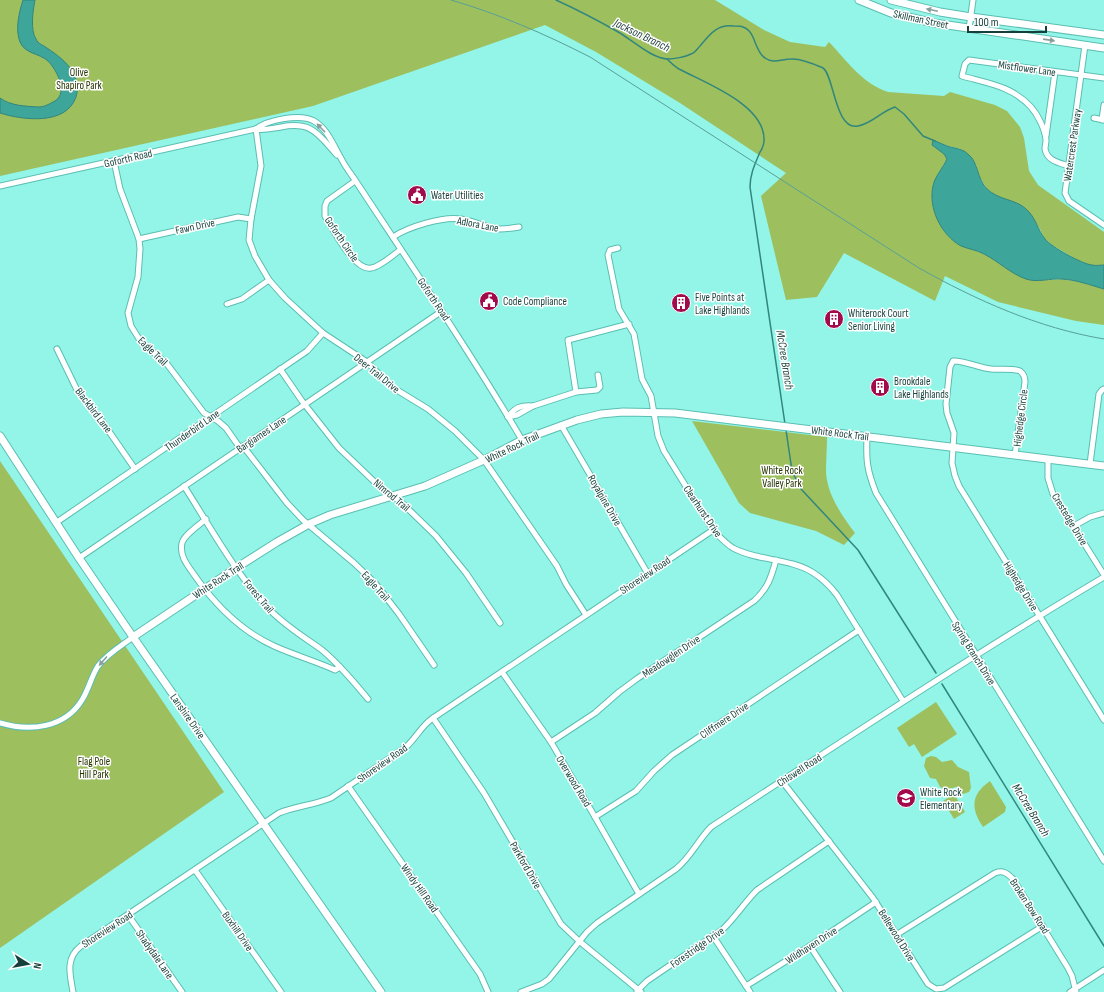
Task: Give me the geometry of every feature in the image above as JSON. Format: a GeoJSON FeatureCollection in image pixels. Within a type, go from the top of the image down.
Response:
{"type":"FeatureCollection","features":[{"type":"Feature","properties":{"kind":"street","name":"Skillman Street"},"geometry":{"type":"LineString","coordinates":[[859,0],[891,13],[913,19],[1104,48]]}},
{"type":"Feature","properties":{"kind":"street","name":"Skillman Street"},"geometry":{"type":"LineString","coordinates":[[891,0],[970,17],[1104,35]]}},
{"type":"Feature","properties":{"kind":"street"},"geometry":{"type":"LineString","coordinates":[[969,28],[973,0]]}},
{"type":"Feature","properties":{"kind":"street"},"geometry":{"type":"LineString","coordinates":[[1085,45],[1087,33]]}},
{"type":"Feature","properties":{"kind":"street","name":"Watercrest Parkway"},"geometry":{"type":"LineString","coordinates":[[1085,45],[1065,193],[1067,199],[1104,225]]}},
{"type":"Feature","properties":{"kind":"street","name":"Mistflower Lane"},"geometry":{"type":"LineString","coordinates":[[1046,140],[1038,118],[1031,107],[1015,93],[1003,87],[962,76],[965,64],[968,60],[1104,78]]}},
{"type":"Feature","properties":{"kind":"street"},"geometry":{"type":"LineString","coordinates":[[1055,72],[1045,151],[1056,163],[1069,166]]}},
{"type":"Feature","properties":{"kind":"street"},"geometry":{"type":"LineString","coordinates":[[1094,118],[1103,120],[1104,106]]}},
{"type":"Feature","properties":{"kind":"street","name":"Goforth Road"},"geometry":{"type":"LineString","coordinates":[[256,129],[261,125],[296,117],[310,119],[321,126],[400,250],[442,311],[522,440]]}},
{"type":"Feature","properties":{"kind":"street","name":"Goforth Road"},"geometry":{"type":"LineString","coordinates":[[0,186],[256,129],[261,130],[290,125],[307,127],[315,132],[342,160]]}},
{"type":"Feature","properties":{"kind":"street","name":"Deer Trail Drive"},"geometry":{"type":"LineString","coordinates":[[256,129],[261,166],[251,219],[249,240],[251,248],[269,280],[285,298],[324,333],[367,362],[392,387],[443,420],[484,460],[557,566],[566,584],[586,614]]}},
{"type":"Feature","properties":{"kind":"street","name":"Eagle Trail"},"geometry":{"type":"LineString","coordinates":[[114,161],[124,203],[139,239],[140,263],[138,277],[128,313],[131,326],[141,342],[167,364],[204,413],[218,421],[226,428],[286,503],[354,563],[375,584],[399,614],[434,665]]}},
{"type":"Feature","properties":{"kind":"street","name":"Goforth Circle"},"geometry":{"type":"LineString","coordinates":[[355,180],[327,201],[324,211],[325,216],[351,257],[360,266],[369,269],[375,267],[400,250]]}},
{"type":"Feature","properties":{"kind":"street","name":"Fawn Drive"},"geometry":{"type":"LineString","coordinates":[[139,239],[238,217],[251,219]]}},
{"type":"Feature","properties":{"kind":"street","name":"Adlora Lane"},"geometry":{"type":"LineString","coordinates":[[393,237],[412,227],[451,218],[499,229],[519,227]]}},
{"type":"Feature","properties":{"kind":"street","name":"Clearhurst Drive"},"geometry":{"type":"LineString","coordinates":[[618,248],[610,250],[608,255],[619,309],[629,324],[636,340],[642,379],[651,396],[656,430],[660,443],[713,530],[720,538],[734,548],[802,567],[820,577],[837,595],[903,701]]}},
{"type":"Feature","properties":{"kind":"street"},"geometry":{"type":"LineString","coordinates":[[227,304],[242,299],[269,280]]}},
{"type":"Feature","properties":{"kind":"street","name":"Bargiames Lane"},"geometry":{"type":"LineString","coordinates":[[80,558],[442,311]]}},
{"type":"Feature","properties":{"kind":"street"},"geometry":{"type":"LineString","coordinates":[[576,392],[568,340],[629,324]]}},
{"type":"Feature","properties":{"kind":"street","name":"Thunderbird Lane"},"geometry":{"type":"LineString","coordinates":[[56,522],[307,351],[324,333]]}},
{"type":"Feature","properties":{"kind":"street","name":"Blackbird Lane"},"geometry":{"type":"LineString","coordinates":[[57,349],[77,390],[99,417],[135,469]]}},
{"type":"Feature","properties":{"kind":"street","name":"Highedge Circle"},"geometry":{"type":"LineString","coordinates":[[953,448],[954,433],[947,413],[947,395],[950,367],[953,362],[959,360],[967,364],[989,369],[1017,370],[1022,372],[1025,377],[1015,455]]}},
{"type":"Feature","properties":{"kind":"street","name":"Nimrod Trail"},"geometry":{"type":"LineString","coordinates":[[280,370],[339,448],[383,490],[401,502],[454,556],[500,623]]}},
{"type":"Feature","properties":{"kind":"street"},"geometry":{"type":"LineString","coordinates":[[508,417],[514,409],[523,405],[533,406],[576,392],[597,390],[600,387],[598,375]]}},
{"type":"Feature","properties":{"kind":"street"},"geometry":{"type":"LineString","coordinates":[[1090,464],[1099,394],[1103,390]]}},
{"type":"Feature","properties":{"kind":"street","name":"White Rock Trail"},"geometry":{"type":"LineString","coordinates":[[0,723],[22,727],[37,726],[52,724],[65,718],[72,713],[81,702],[94,674],[104,659],[114,650],[236,568],[309,524],[330,515],[425,486],[484,460],[522,440],[561,425],[601,414],[654,412],[867,436],[1104,466]]}},
{"type":"Feature","properties":{"kind":"street","name":"Royalpine Drive"},"geometry":{"type":"LineString","coordinates":[[561,425],[648,574]]}},
{"type":"Feature","properties":{"kind":"street","name":"Lanshire Drive"},"geometry":{"type":"LineString","coordinates":[[0,436],[133,637],[381,992]]}},
{"type":"Feature","properties":{"kind":"street","name":"Spring Branch Drive"},"geometry":{"type":"LineString","coordinates":[[867,436],[866,458],[868,473],[876,493],[1104,861]]}},
{"type":"Feature","properties":{"kind":"street","name":"Highedge Drive"},"geometry":{"type":"LineString","coordinates":[[953,448],[952,463],[959,486],[1104,720]]}},
{"type":"Feature","properties":{"kind":"street","name":"Crestedge Drive"},"geometry":{"type":"LineString","coordinates":[[1048,460],[1048,478],[1053,494],[1104,576]]}},
{"type":"Feature","properties":{"kind":"street","name":"Forest Trail"},"geometry":{"type":"LineString","coordinates":[[184,486],[236,568],[270,609],[282,622],[322,651],[340,667],[368,699]]}},
{"type":"Feature","properties":{"kind":"street"},"geometry":{"type":"LineString","coordinates":[[1074,526],[1090,517],[1104,513]]}},
{"type":"Feature","properties":{"kind":"street"},"geometry":{"type":"LineString","coordinates":[[206,520],[190,532],[182,542],[181,551],[184,561],[219,607],[234,621],[262,640],[274,646],[335,670],[340,667]]}},
{"type":"Feature","properties":{"kind":"street","name":"Shoreview Road"},"geometry":{"type":"LineString","coordinates":[[73,992],[69,966],[73,954],[80,946],[279,813],[331,798],[406,747],[413,741],[427,721],[713,530]]}},
{"type":"Feature","properties":{"kind":"street","name":"Meadowglen Drive"},"geometry":{"type":"LineString","coordinates":[[551,742],[595,713],[638,678],[754,601],[766,589],[776,560]]}},
{"type":"Feature","properties":{"kind":"street","name":"Chiswell Road"},"geometry":{"type":"LineString","coordinates":[[521,992],[542,984],[549,979],[579,941],[597,923],[676,869],[684,862],[711,827],[903,701],[1104,576]]}},
{"type":"Feature","properties":{"kind":"street","name":"Cliffmere Drive"},"geometry":{"type":"LineString","coordinates":[[595,817],[636,791],[654,771],[672,755],[859,630]]}},
{"type":"Feature","properties":{"kind":"street","name":"Overwood Road"},"geometry":{"type":"LineString","coordinates":[[502,672],[551,742],[638,894]]}},
{"type":"Feature","properties":{"kind":"street","name":"Parkford Drive"},"geometry":{"type":"LineString","coordinates":[[433,718],[484,793],[555,915],[568,932],[639,991]]}},
{"type":"Feature","properties":{"kind":"street","name":"Bellewood Drive"},"geometry":{"type":"LineString","coordinates":[[782,781],[876,902],[928,984],[936,989],[944,988],[1043,926]]}},
{"type":"Feature","properties":{"kind":"street","name":"Windy Hill Road"},"geometry":{"type":"LineString","coordinates":[[348,786],[474,964],[488,992]]}},
{"type":"Feature","properties":{"kind":"street","name":"Forestridge Drive"},"geometry":{"type":"LineString","coordinates":[[639,991],[647,982],[728,924],[757,890],[830,841]]}},
{"type":"Feature","properties":{"kind":"street","name":"Buxhill Drive"},"geometry":{"type":"LineString","coordinates":[[195,870],[281,992]]}},
{"type":"Feature","properties":{"kind":"street","name":"Broken Bow Road"},"geometry":{"type":"LineString","coordinates":[[896,935],[995,873],[1000,871],[1006,872],[1014,879],[1068,968],[1072,976],[1075,990]]}},
{"type":"Feature","properties":{"kind":"street","name":"Wildhaven Drive"},"geometry":{"type":"LineString","coordinates":[[746,986],[876,902]]}},
{"type":"Feature","properties":{"kind":"street","name":"Shadydale Lane"},"geometry":{"type":"LineString","coordinates":[[128,915],[182,992]]}},
{"type":"Feature","properties":{"kind":"street"},"geometry":{"type":"LineString","coordinates":[[713,936],[750,992]]}},
{"type":"Feature","properties":{"kind":"street"},"geometry":{"type":"LineString","coordinates":[[810,946],[840,992]]}},
{"type":"Feature","properties":{"kind":"street"},"geometry":{"type":"LineString","coordinates":[[1070,992],[1104,970]]}},
{"type":"Feature","properties":{"kind":"green space","name":"Olive Shapiro Park"},"geometry":{"type":"Polygon","coordinates":[[[0,0],[715,0],[764,30],[790,42],[825,47],[829,42],[863,78],[888,92],[944,96],[950,92],[995,105],[1007,111],[1020,127],[1024,138],[1029,171],[1038,185],[1104,232],[1104,265],[1091,265],[1077,260],[1052,245],[1044,238],[1040,229],[1024,207],[998,197],[987,189],[979,176],[976,165],[961,149],[933,140],[932,145],[944,154],[947,159],[938,174],[942,228],[949,237],[960,245],[998,261],[1016,274],[1049,280],[1062,279],[1080,282],[1104,289],[1104,325],[1076,321],[998,302],[945,276],[935,301],[844,253],[817,297],[786,300],[761,196],[786,173],[680,103],[596,52],[545,25],[313,106],[0,176],[0,0]]]}},
{"type":"Feature","properties":{"kind":"green space","name":"White Rock Valley Park"},"geometry":{"type":"Polygon","coordinates":[[[692,421],[827,437],[826,472],[829,488],[840,512],[855,533],[844,545],[816,531],[750,513],[739,503],[692,421]]]}},
{"type":"Feature","properties":{"kind":"green space","name":"Flag Pole Hill Park"},"geometry":{"type":"Polygon","coordinates":[[[0,461],[224,792],[0,948],[0,461]]]}},
{"type":"Feature","properties":{"kind":"green space"},"geometry":{"type":"Polygon","coordinates":[[[936,702],[957,734],[922,757],[914,744],[909,747],[897,728],[936,702]]]}},
{"type":"Feature","properties":{"kind":"green space"},"geometry":{"type":"Polygon","coordinates":[[[931,756],[936,757],[942,762],[952,760],[958,767],[969,772],[971,788],[969,792],[963,794],[956,787],[946,790],[940,787],[936,779],[930,778],[924,766],[926,758],[931,756]]]}},
{"type":"Feature","properties":{"kind":"green space"},"geometry":{"type":"Polygon","coordinates":[[[990,781],[1006,807],[1005,812],[983,827],[976,814],[974,802],[983,786],[990,781]]]}},
{"type":"Feature","properties":{"kind":"green space"},"geometry":{"type":"Polygon","coordinates":[[[954,794],[965,812],[954,819],[943,801],[954,794]]]}},
{"type":"Feature","properties":{"kind":"water"},"geometry":{"type":"Polygon","coordinates":[[[23,0],[35,0],[33,31],[37,41],[70,67],[76,80],[77,93],[71,106],[63,113],[53,117],[31,119],[9,116],[0,113],[0,98],[13,104],[40,107],[55,101],[61,92],[60,81],[48,61],[25,49],[20,42],[18,27],[19,15],[23,0]]]}},
{"type":"Feature","properties":{"kind":"water"},"geometry":{"type":"Polygon","coordinates":[[[933,140],[961,150],[969,155],[972,158],[981,180],[987,189],[996,195],[1025,208],[1032,215],[1045,239],[1053,246],[1087,264],[1104,265],[1104,289],[1068,280],[1058,279],[1035,281],[1026,279],[1015,274],[984,254],[961,246],[947,235],[934,212],[932,194],[937,175],[947,159],[944,154],[932,145],[933,140]]]}},
{"type":"Feature","properties":{"kind":"waterway","name":"Jackson Branch"},"geometry":{"type":"LineString","coordinates":[[556,0],[620,33],[650,53],[668,59],[686,56],[696,51],[718,28],[728,26],[742,27],[747,29],[753,37],[761,55],[768,60],[799,59],[823,68],[827,73],[840,112],[844,120],[850,125],[863,125],[895,107],[904,114],[923,136],[935,141]]}},
{"type":"Feature","properties":{"kind":"waterway","name":"McCree Branch"},"geometry":{"type":"LineString","coordinates":[[667,59],[679,69],[718,88],[745,106],[762,128],[764,144],[753,169],[750,187],[785,424]]}},
{"type":"Feature","properties":{"kind":"waterway","name":"McCree Branch"},"geometry":{"type":"LineString","coordinates":[[786,430],[791,464],[794,475],[801,489],[858,550],[936,673]]}},
{"type":"Feature","properties":{"kind":"waterway","name":"McCree Branch"},"geometry":{"type":"LineString","coordinates":[[942,684],[1104,946]]}},
{"type":"Feature","properties":{"kind":"tram line"},"geometry":{"type":"LineString","coordinates":[[451,0],[522,25],[590,57],[919,268],[941,280],[985,302],[1031,320],[1055,328],[1104,339]]}},
{"type":"Feature","properties":{"kind":"place","name":"Water Utilities"},"geometry":{"type":"Point","coordinates":[417,195]}},
{"type":"Feature","properties":{"kind":"place","name":"Code Compliance"},"geometry":{"type":"Point","coordinates":[489,301]}},
{"type":"Feature","properties":{"kind":"place","name":"Five Points at Lake Highlands"},"geometry":{"type":"Point","coordinates":[681,303]}},
{"type":"Feature","properties":{"kind":"place","name":"Whiterock Court Senior Living"},"geometry":{"type":"Point","coordinates":[834,319]}},
{"type":"Feature","properties":{"kind":"place","name":"Brookdale Lake Highlands"},"geometry":{"type":"Point","coordinates":[880,387]}},
{"type":"Feature","properties":{"kind":"place","name":"White Rock Elementary"},"geometry":{"type":"Point","coordinates":[906,798]}}]}
